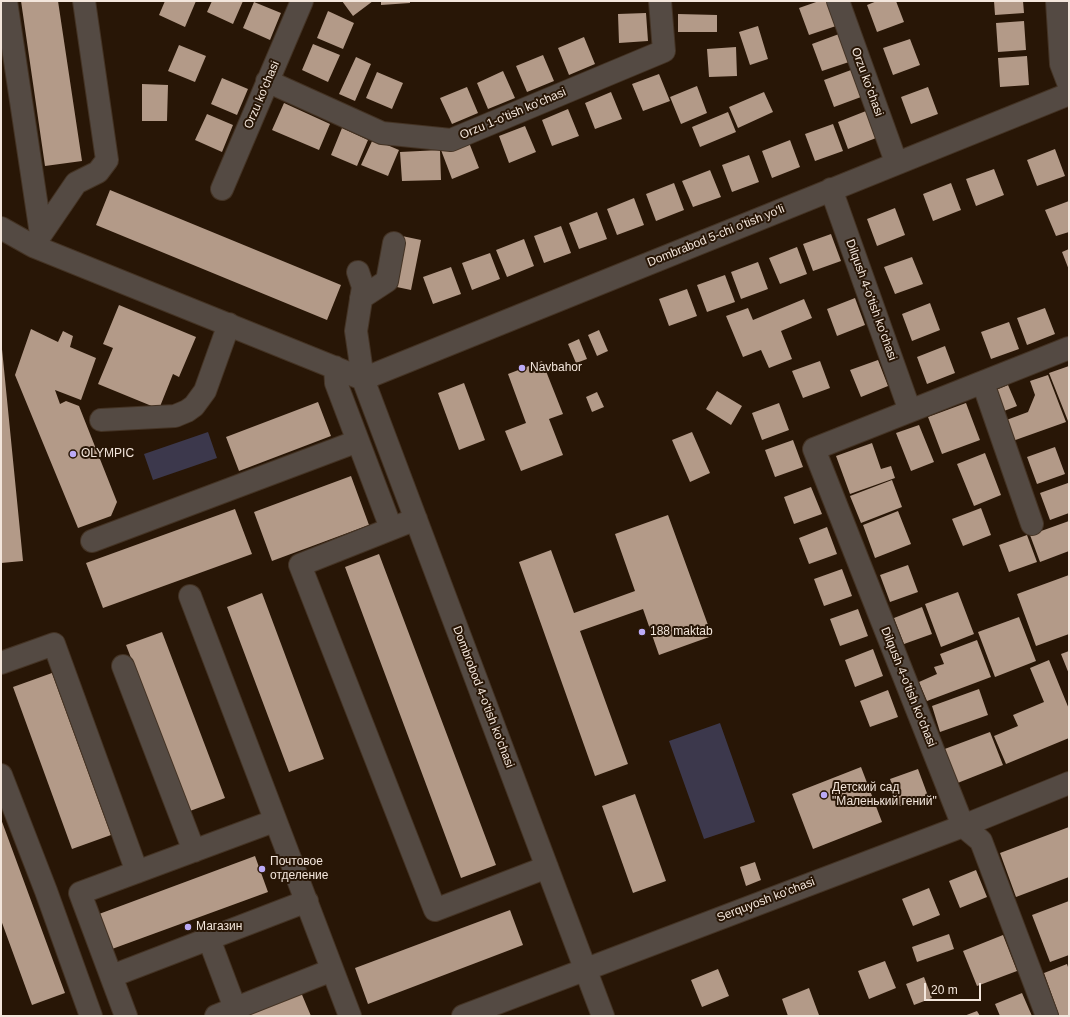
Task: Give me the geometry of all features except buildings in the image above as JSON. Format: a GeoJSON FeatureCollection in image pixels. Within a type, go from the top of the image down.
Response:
{"type":"FeatureCollection","features":[{"type":"Feature","properties":{"kind":"street"},"geometry":{"type":"LineString","coordinates":[[6,1],[37,240]]}},
{"type":"Feature","properties":{"kind":"street"},"geometry":{"type":"LineString","coordinates":[[37,240],[76,183],[98,172],[107,160],[84,1]]}},
{"type":"Feature","properties":{"kind":"street","name":"Orzu 1-o'tish ko'chasi"},"geometry":{"type":"LineString","coordinates":[[267,81],[382,133],[452,140],[664,52],[660,1]]}},
{"type":"Feature","properties":{"kind":"street","name":"Orzu ko'chasi"},"geometry":{"type":"LineString","coordinates":[[838,1],[896,162]]}},
{"type":"Feature","properties":{"kind":"street"},"geometry":{"type":"LineString","coordinates":[[1057,1],[1061,64],[1069,85]]}},
{"type":"Feature","properties":{"kind":"street","name":"Orzu ko'chasi"},"geometry":{"type":"LineString","coordinates":[[222,189],[299,2]]}},
{"type":"Feature","properties":{"kind":"street","name":"Dombrabod 5-chi o'tish yo'li"},"geometry":{"type":"LineString","coordinates":[[363,378],[896,162],[1069,94]]}},
{"type":"Feature","properties":{"kind":"street","name":"Dilqush 4-o'tish ko'chasi"},"geometry":{"type":"LineString","coordinates":[[831,189],[910,411]]}},
{"type":"Feature","properties":{"kind":"street"},"geometry":{"type":"LineString","coordinates":[[1,228],[37,240],[229,324],[363,378]]}},
{"type":"Feature","properties":{"kind":"street"},"geometry":{"type":"LineString","coordinates":[[361,298],[387,281],[394,243]]}},
{"type":"Feature","properties":{"kind":"street","name":"Dombrobod 4-o'tish ko'chasi"},"geometry":{"type":"LineString","coordinates":[[358,272],[363,288],[356,332],[363,378],[603,1016]]}},
{"type":"Feature","properties":{"kind":"street"},"geometry":{"type":"LineString","coordinates":[[101,420],[175,416],[194,406],[205,390],[229,324]]}},
{"type":"Feature","properties":{"kind":"street","name":"Dilqush 4-o'tish ko'chasi"},"geometry":{"type":"LineString","coordinates":[[963,826],[814,449],[1069,348]]}},
{"type":"Feature","properties":{"kind":"street"},"geometry":{"type":"LineString","coordinates":[[335,367],[336,383],[391,528]]}},
{"type":"Feature","properties":{"kind":"street"},"geometry":{"type":"LineString","coordinates":[[983,383],[1032,524]]}},
{"type":"Feature","properties":{"kind":"street"},"geometry":{"type":"LineString","coordinates":[[92,541],[358,441]]}},
{"type":"Feature","properties":{"kind":"street"},"geometry":{"type":"LineString","coordinates":[[416,519],[300,565],[436,910],[547,867]]}},
{"type":"Feature","properties":{"kind":"street"},"geometry":{"type":"LineString","coordinates":[[190,596],[274,821],[307,901],[350,1016]]}},
{"type":"Feature","properties":{"kind":"street"},"geometry":{"type":"LineString","coordinates":[[1,663],[54,644],[137,872]]}},
{"type":"Feature","properties":{"kind":"street"},"geometry":{"type":"LineString","coordinates":[[123,666],[194,851]]}},
{"type":"Feature","properties":{"kind":"street"},"geometry":{"type":"LineString","coordinates":[[1,774],[46,891],[91,1016]]}},
{"type":"Feature","properties":{"kind":"street","name":"Serquyosh ko'chasi"},"geometry":{"type":"LineString","coordinates":[[463,1016],[963,826],[1069,783]]}},
{"type":"Feature","properties":{"kind":"street"},"geometry":{"type":"LineString","coordinates":[[126,1016],[80,893],[274,821]]}},
{"type":"Feature","properties":{"kind":"street"},"geometry":{"type":"LineString","coordinates":[[963,826],[982,841],[1047,1016]]}},
{"type":"Feature","properties":{"kind":"street"},"geometry":{"type":"LineString","coordinates":[[112,976],[307,901]]}},
{"type":"Feature","properties":{"kind":"street"},"geometry":{"type":"LineString","coordinates":[[209,939],[225,1012],[332,970]]}},
{"type":"Feature","properties":{"kind":"shaded area"},"geometry":{"type":"Polygon","coordinates":[[[208,432],[217,458],[153,480],[144,454],[208,432]]]}},
{"type":"Feature","properties":{"kind":"shaded area"},"geometry":{"type":"Polygon","coordinates":[[[720,723],[755,822],[704,839],[669,741],[720,723]]]}},
{"type":"Feature","properties":{"kind":"place","name":"Navbahor"},"geometry":{"type":"Point","coordinates":[522,368]}},
{"type":"Feature","properties":{"kind":"place","name":"OLYMPIC"},"geometry":{"type":"Point","coordinates":[73,454]}},
{"type":"Feature","properties":{"kind":"place","name":"188 maktab"},"geometry":{"type":"Point","coordinates":[642,632]}},
{"type":"Feature","properties":{"kind":"place","name":"Детский сад \"Маленький гений\""},"geometry":{"type":"Point","coordinates":[824,795]}},
{"type":"Feature","properties":{"kind":"place","name":"Почтовое отделение"},"geometry":{"type":"Point","coordinates":[262,869]}},
{"type":"Feature","properties":{"kind":"place","name":"Магазин"},"geometry":{"type":"Point","coordinates":[188,927]}}]}
